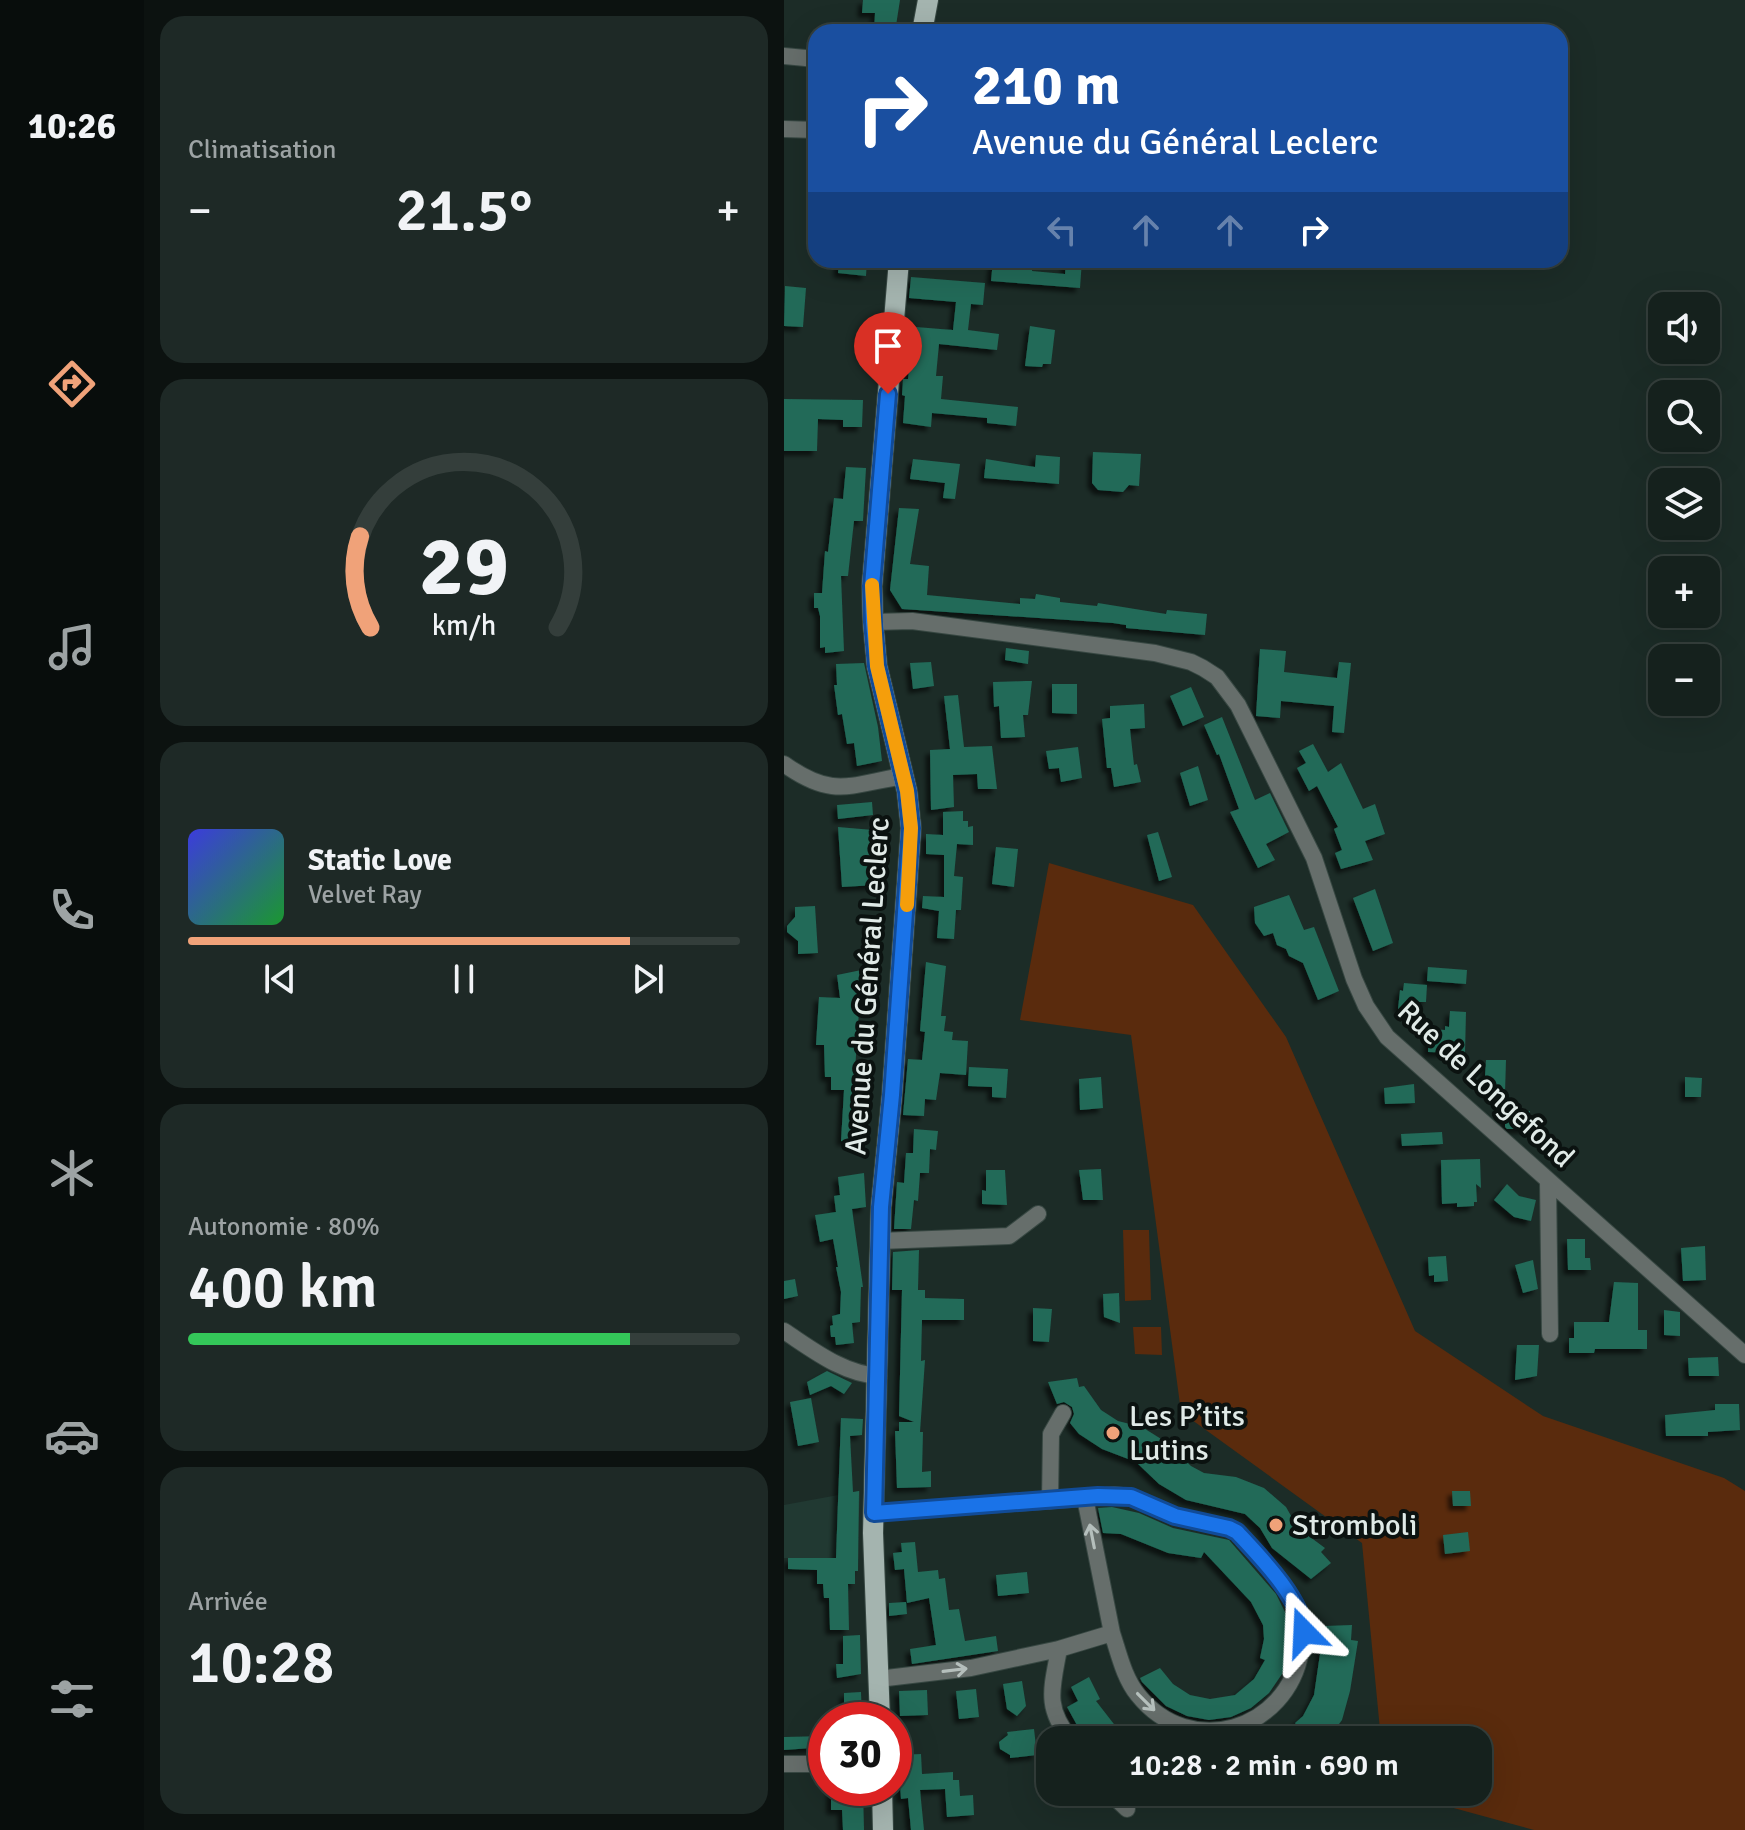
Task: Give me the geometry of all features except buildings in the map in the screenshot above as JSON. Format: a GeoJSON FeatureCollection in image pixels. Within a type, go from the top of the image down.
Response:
{"type":"FeatureCollection","features":[{"type":"Feature","properties":{"kind":"main road"},"geometry":{"type":"LineString","coordinates":[[924,24],[928,0]]}},
{"type":"Feature","properties":{"kind":"main road","name":"Avenue du Général Leclerc"},"geometry":{"type":"LineString","coordinates":[[879,1702],[874,1513],[880,1241],[911,828],[903,776],[877,666],[872,586],[898,268]]}},
{"type":"Feature","properties":{"kind":"main road"},"geometry":{"type":"LineString","coordinates":[[882,1806],[883,1830]]}},
{"type":"Feature","properties":{"kind":"street"},"geometry":{"type":"LineString","coordinates":[[784,56],[808,58]]}},
{"type":"Feature","properties":{"kind":"street"},"geometry":{"type":"LineString","coordinates":[[784,129],[808,130]]}},
{"type":"Feature","properties":{"kind":"street","name":"Rue de Longefond"},"geometry":{"type":"LineString","coordinates":[[873,622],[912,621],[1155,653],[1191,662],[1217,677],[1238,705],[1314,858],[1354,979],[1366,1006],[1387,1037],[1745,1355]]}},
{"type":"Feature","properties":{"kind":"street"},"geometry":{"type":"LineString","coordinates":[[784,764],[807,781],[825,787],[903,776]]}},
{"type":"Feature","properties":{"kind":"street"},"geometry":{"type":"LineString","coordinates":[[1548,1182],[1550,1334]]}},
{"type":"Feature","properties":{"kind":"street"},"geometry":{"type":"LineString","coordinates":[[880,1241],[1009,1236],[1038,1214]]}},
{"type":"Feature","properties":{"kind":"street"},"geometry":{"type":"LineString","coordinates":[[784,1331],[856,1373],[879,1376]]}},
{"type":"Feature","properties":{"kind":"street"},"geometry":{"type":"LineString","coordinates":[[1050,1501],[1051,1434],[1063,1413]]}},
{"type":"Feature","properties":{"kind":"street"},"geometry":{"type":"LineString","coordinates":[[874,1513],[1114,1495],[1131,1497],[1175,1516],[1229,1528],[1237,1532],[1291,1597],[1303,1619],[1304,1632],[1297,1670],[1273,1706],[1249,1723],[1210,1731],[1183,1727],[1166,1720],[1138,1696],[1123,1669],[1112,1633],[1085,1498]]}},
{"type":"Feature","properties":{"kind":"street"},"geometry":{"type":"LineString","coordinates":[[878,1679],[971,1668],[1059,1649],[1112,1633]]}},
{"type":"Feature","properties":{"kind":"street"},"geometry":{"type":"LineString","coordinates":[[1059,1649],[1053,1707],[1060,1726]]}},
{"type":"Feature","properties":{"kind":"street"},"geometry":{"type":"LineString","coordinates":[[784,1764],[808,1764]]}},
{"type":"Feature","properties":{"kind":"street"},"geometry":{"type":"LineString","coordinates":[[1124,1806],[1127,1809]]}},
{"type":"Feature","properties":{"kind":"shaded area"},"geometry":{"type":"Polygon","coordinates":[[[1049,863],[1193,905],[1286,1037],[1415,1331],[1543,1416],[1724,1478],[1745,1491],[1745,1830],[1534,1830],[1446,1806],[1492,1806],[1492,1726],[1380,1726],[1362,1543],[1181,1412],[1131,1035],[1020,1020],[1049,863]]]}},
{"type":"Feature","properties":{"kind":"shaded area"},"geometry":{"type":"Polygon","coordinates":[[[1123,1230],[1149,1230],[1151,1300],[1125,1301],[1123,1230]]]}},
{"type":"Feature","properties":{"kind":"shaded area"},"geometry":{"type":"Polygon","coordinates":[[[1133,1327],[1161,1327],[1162,1355],[1135,1354],[1133,1327]]]}},
{"type":"Feature","properties":{"kind":"shaded area"},"geometry":{"type":"Polygon","coordinates":[[[860,1491],[857,1558],[784,1558],[784,1505],[860,1491]]]}},
{"type":"Feature","properties":{"kind":"slow traffic"},"geometry":{"type":"LineString","coordinates":[[872,585],[877,666],[907,791],[911,828],[907,905]]}},
{"type":"Feature","properties":{"kind":"place","name":"Les P’tits Lutins"},"geometry":{"type":"Point","coordinates":[1113,1433]}},
{"type":"Feature","properties":{"kind":"place","name":"Stromboli"},"geometry":{"type":"Point","coordinates":[1276,1525]}},
{"type":"Feature","properties":{"kind":"route"},"geometry":{"type":"LineString","coordinates":[[888,394],[872,586],[873,622],[877,666],[907,791],[911,828],[881,1207],[874,1513],[1114,1495],[1131,1497],[1175,1516],[1237,1532],[1291,1597],[1303,1619],[1304,1632]]}}]}
